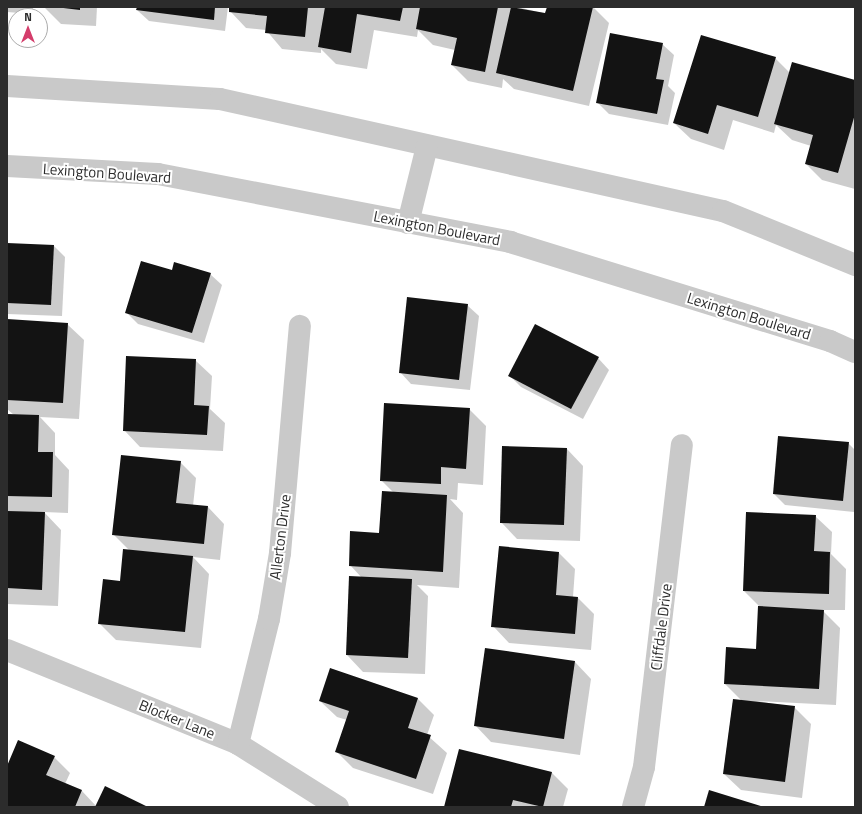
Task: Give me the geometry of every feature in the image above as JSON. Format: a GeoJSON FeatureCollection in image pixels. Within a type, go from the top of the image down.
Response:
{"type":"FeatureCollection","features":[{"type":"Feature","properties":{"kind":"street"},"geometry":{"type":"LineString","coordinates":[[7,86],[220,99],[723,211],[855,265]]}},
{"type":"Feature","properties":{"kind":"street"},"geometry":{"type":"LineString","coordinates":[[408,223],[427,146]]}},
{"type":"Feature","properties":{"kind":"street","name":"Lexington Boulevard"},"geometry":{"type":"LineString","coordinates":[[7,166],[158,174],[510,242],[830,341],[855,352]]}},
{"type":"Feature","properties":{"kind":"street","name":"Allerton Drive"},"geometry":{"type":"LineString","coordinates":[[238,744],[269,619],[280,553],[300,326]]}},
{"type":"Feature","properties":{"kind":"street","name":"Cliffdale Drive"},"geometry":{"type":"LineString","coordinates":[[633,807],[644,767],[682,445]]}},
{"type":"Feature","properties":{"kind":"street","name":"Blocker Lane"},"geometry":{"type":"LineString","coordinates":[[7,650],[238,744],[338,807]]}},
{"type":"Feature","properties":{"kind":"building"},"geometry":{"type":"Polygon","coordinates":[[[55,7],[80,7],[80,10],[55,7]]]}},
{"type":"Feature","properties":{"kind":"building"},"geometry":{"type":"Polygon","coordinates":[[[137,7],[215,7],[214,20],[136,10],[137,7]]]}},
{"type":"Feature","properties":{"kind":"building"},"geometry":{"type":"Polygon","coordinates":[[[229,7],[308,7],[305,37],[265,33],[267,16],[229,12],[229,7]]]}},
{"type":"Feature","properties":{"kind":"building"},"geometry":{"type":"Polygon","coordinates":[[[325,7],[403,7],[400,21],[357,14],[351,53],[318,47],[325,7]]]}},
{"type":"Feature","properties":{"kind":"building"},"geometry":{"type":"Polygon","coordinates":[[[420,7],[498,7],[485,72],[451,65],[457,38],[416,29],[420,7]]]}},
{"type":"Feature","properties":{"kind":"building"},"geometry":{"type":"Polygon","coordinates":[[[511,7],[545,13],[547,7],[593,7],[573,91],[496,73],[511,7]]]}},
{"type":"Feature","properties":{"kind":"building"},"geometry":{"type":"Polygon","coordinates":[[[610,33],[663,43],[656,79],[664,80],[657,114],[596,103],[610,33]]]}},
{"type":"Feature","properties":{"kind":"building"},"geometry":{"type":"Polygon","coordinates":[[[701,35],[776,57],[758,117],[717,105],[708,134],[673,123],[701,35]]]}},
{"type":"Feature","properties":{"kind":"building"},"geometry":{"type":"Polygon","coordinates":[[[792,62],[855,80],[855,114],[838,173],[805,164],[813,135],[774,124],[792,62]]]}},
{"type":"Feature","properties":{"kind":"building"},"geometry":{"type":"Polygon","coordinates":[[[7,243],[54,245],[51,305],[7,303],[7,243]]]}},
{"type":"Feature","properties":{"kind":"building"},"geometry":{"type":"Polygon","coordinates":[[[141,261],[172,270],[174,262],[211,273],[192,333],[125,313],[141,261]]]}},
{"type":"Feature","properties":{"kind":"building"},"geometry":{"type":"Polygon","coordinates":[[[407,297],[468,304],[459,380],[399,373],[407,297]]]}},
{"type":"Feature","properties":{"kind":"building"},"geometry":{"type":"Polygon","coordinates":[[[7,319],[68,323],[63,403],[7,400],[7,319]]]}},
{"type":"Feature","properties":{"kind":"building"},"geometry":{"type":"Polygon","coordinates":[[[535,324],[599,357],[571,409],[508,376],[535,324]]]}},
{"type":"Feature","properties":{"kind":"building"},"geometry":{"type":"Polygon","coordinates":[[[126,356],[196,359],[194,405],[209,406],[207,435],[123,431],[126,356]]]}},
{"type":"Feature","properties":{"kind":"building"},"geometry":{"type":"Polygon","coordinates":[[[384,403],[470,408],[466,469],[441,467],[441,484],[380,481],[384,403]]]}},
{"type":"Feature","properties":{"kind":"building"},"geometry":{"type":"Polygon","coordinates":[[[7,414],[39,415],[38,452],[53,452],[52,497],[7,496],[7,414]]]}},
{"type":"Feature","properties":{"kind":"building"},"geometry":{"type":"Polygon","coordinates":[[[778,436],[849,442],[843,501],[773,494],[778,436]]]}},
{"type":"Feature","properties":{"kind":"building"},"geometry":{"type":"Polygon","coordinates":[[[502,446],[567,448],[564,525],[500,523],[502,446]]]}},
{"type":"Feature","properties":{"kind":"building"},"geometry":{"type":"Polygon","coordinates":[[[121,455],[181,461],[176,503],[208,506],[204,544],[112,535],[121,455]]]}},
{"type":"Feature","properties":{"kind":"building"},"geometry":{"type":"Polygon","coordinates":[[[382,491],[447,495],[443,572],[349,566],[350,531],[379,533],[382,491]]]}},
{"type":"Feature","properties":{"kind":"building"},"geometry":{"type":"Polygon","coordinates":[[[7,511],[45,512],[42,590],[7,588],[7,511]]]}},
{"type":"Feature","properties":{"kind":"building"},"geometry":{"type":"Polygon","coordinates":[[[746,512],[816,515],[814,551],[830,552],[829,594],[743,591],[746,512]]]}},
{"type":"Feature","properties":{"kind":"building"},"geometry":{"type":"Polygon","coordinates":[[[499,546],[559,552],[556,595],[578,597],[575,634],[491,627],[499,546]]]}},
{"type":"Feature","properties":{"kind":"building"},"geometry":{"type":"Polygon","coordinates":[[[123,549],[193,556],[185,632],[98,624],[103,579],[120,581],[123,549]]]}},
{"type":"Feature","properties":{"kind":"building"},"geometry":{"type":"Polygon","coordinates":[[[349,576],[412,579],[408,658],[346,655],[349,576]]]}},
{"type":"Feature","properties":{"kind":"building"},"geometry":{"type":"Polygon","coordinates":[[[758,606],[824,610],[819,689],[724,684],[726,647],[756,649],[758,606]]]}},
{"type":"Feature","properties":{"kind":"building"},"geometry":{"type":"Polygon","coordinates":[[[485,648],[575,661],[564,739],[474,726],[485,648]]]}},
{"type":"Feature","properties":{"kind":"building"},"geometry":{"type":"Polygon","coordinates":[[[330,668],[418,698],[408,728],[431,735],[416,779],[335,752],[349,711],[319,701],[330,668]]]}},
{"type":"Feature","properties":{"kind":"building"},"geometry":{"type":"Polygon","coordinates":[[[733,699],[795,706],[785,782],[723,774],[733,699]]]}},
{"type":"Feature","properties":{"kind":"building"},"geometry":{"type":"Polygon","coordinates":[[[18,740],[55,756],[46,775],[82,790],[75,807],[7,807],[7,766],[18,740]]]}},
{"type":"Feature","properties":{"kind":"building"},"geometry":{"type":"Polygon","coordinates":[[[459,749],[552,772],[543,807],[513,800],[511,807],[444,807],[459,749]]]}},
{"type":"Feature","properties":{"kind":"building"},"geometry":{"type":"Polygon","coordinates":[[[105,786],[148,807],[95,807],[105,786]]]}},
{"type":"Feature","properties":{"kind":"building"},"geometry":{"type":"Polygon","coordinates":[[[709,790],[764,807],[704,807],[709,790]]]}}]}
